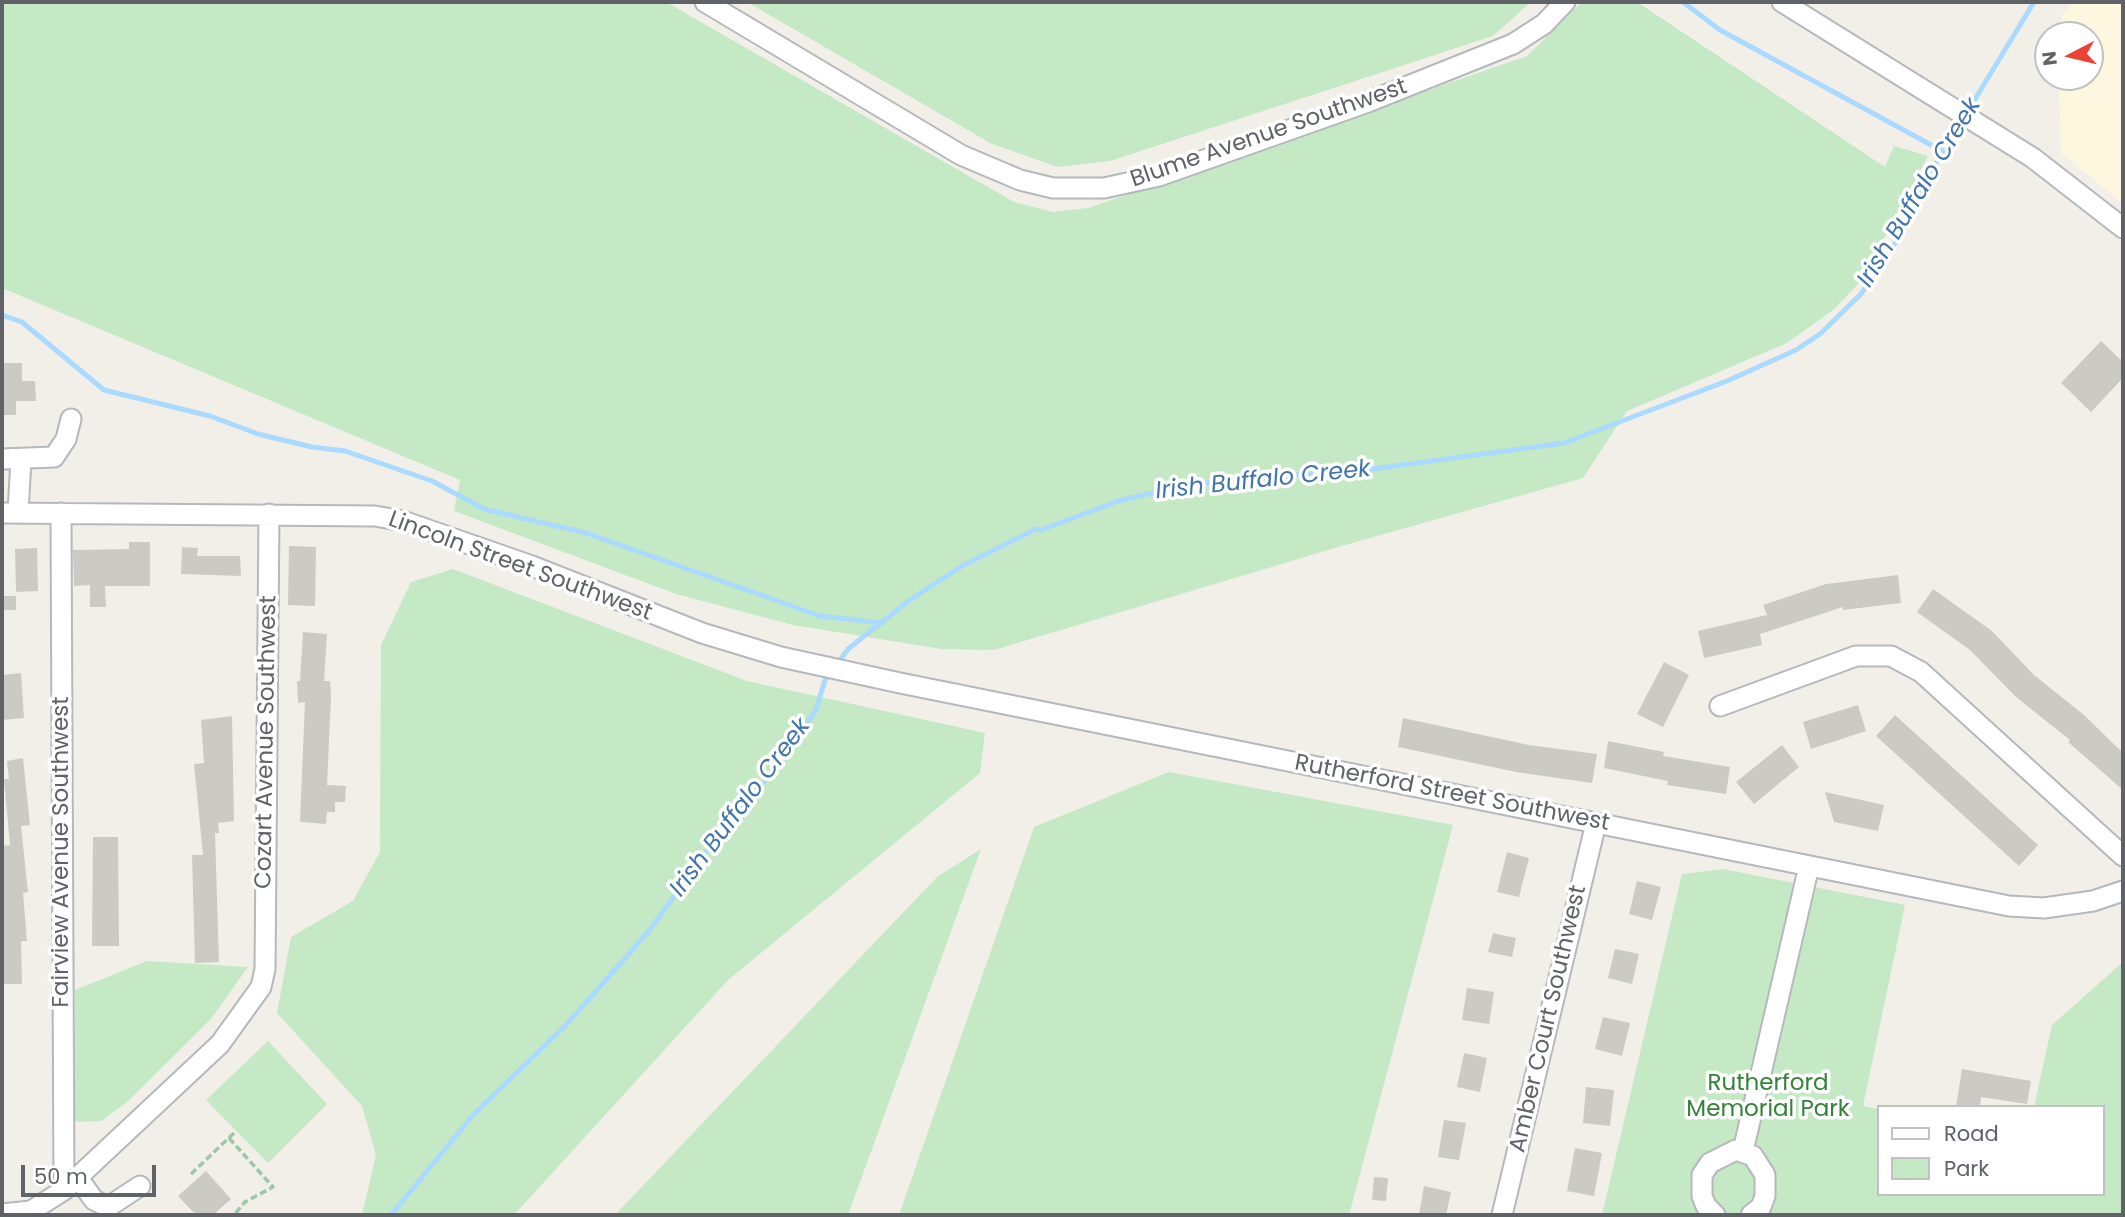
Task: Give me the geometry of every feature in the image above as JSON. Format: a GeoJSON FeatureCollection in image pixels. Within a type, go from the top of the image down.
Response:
{"type":"FeatureCollection","features":[{"type":"Feature","properties":{"kind":"street","name":"Blume Avenue Southwest"},"geometry":{"type":"LineString","coordinates":[[705,2],[961,155],[1020,180],[1066,188],[1104,188],[1159,176],[1368,102],[1513,44],[1544,24],[1565,2]]}},
{"type":"Feature","properties":{"kind":"street"},"geometry":{"type":"LineString","coordinates":[[1782,2],[2033,158],[2123,228]]}},
{"type":"Feature","properties":{"kind":"street"},"geometry":{"type":"LineString","coordinates":[[10,513],[11,459],[54,457],[66,439],[71,419]]}},
{"type":"Feature","properties":{"kind":"street","name":"Lincoln Street Southwest"},"geometry":{"type":"LineString","coordinates":[[10,513],[375,516],[403,521],[532,566],[702,633],[780,657]]}},
{"type":"Feature","properties":{"kind":"street","name":"Fairview Avenue Southwest"},"geometry":{"type":"LineString","coordinates":[[61,513],[71,1184]]}},
{"type":"Feature","properties":{"kind":"street","name":"Cozart Avenue Southwest"},"geometry":{"type":"LineString","coordinates":[[71,1184],[220,1044],[261,987],[265,969],[270,514]]}},
{"type":"Feature","properties":{"kind":"street"},"geometry":{"type":"LineString","coordinates":[[1720,706],[1856,656],[1891,656],[1921,672],[2123,856]]}},
{"type":"Feature","properties":{"kind":"street","name":"Rutherford Street Southwest"},"geometry":{"type":"LineString","coordinates":[[780,657],[2009,906],[2044,908],[2093,901],[2123,891]]}},
{"type":"Feature","properties":{"kind":"street","name":"Amber Court Southwest"},"geometry":{"type":"LineString","coordinates":[[1502,1215],[1596,822]]}},
{"type":"Feature","properties":{"kind":"street"},"geometry":{"type":"LineString","coordinates":[[1743,1151],[1809,866]]}},
{"type":"Feature","properties":{"kind":"street"},"geometry":{"type":"LineString","coordinates":[[1715,1215],[1706,1206],[1702,1196],[1702,1175],[1710,1163],[1718,1158],[1743,1151]]}},
{"type":"Feature","properties":{"kind":"street"},"geometry":{"type":"LineString","coordinates":[[1743,1151],[1761,1164],[1767,1186],[1761,1207],[1751,1215]]}},
{"type":"Feature","properties":{"kind":"street"},"geometry":{"type":"LineString","coordinates":[[2,1214],[31,1211],[71,1184],[108,1207],[140,1186]]}},
{"type":"Feature","properties":{"kind":"path"},"geometry":{"type":"LineString","coordinates":[[191,1174],[236,1131]]}},
{"type":"Feature","properties":{"kind":"path"},"geometry":{"type":"LineString","coordinates":[[229,1138],[273,1187],[245,1202],[234,1215]]}},
{"type":"Feature","properties":{"kind":"shaded area"},"geometry":{"type":"Polygon","coordinates":[[[2072,2],[2123,2],[2123,203],[2061,153],[2059,91],[2104,91],[2104,21],[2061,21],[2072,2]]]}},
{"type":"Feature","properties":{"kind":"green space"},"geometry":{"type":"Polygon","coordinates":[[[2,2],[666,2],[1014,202],[1053,212],[1088,208],[1527,56],[1582,2],[1637,2],[1885,167],[1894,146],[1928,156],[1862,280],[1833,310],[1787,343],[1627,411],[1583,478],[1345,545],[994,650],[942,649],[793,625],[676,594],[454,511],[460,480],[2,288],[2,2]]]}},
{"type":"Feature","properties":{"kind":"green space"},"geometry":{"type":"Polygon","coordinates":[[[747,2],[1531,2],[1493,36],[1110,161],[1058,167],[992,144],[747,2]]]}},
{"type":"Feature","properties":{"kind":"green space"},"geometry":{"type":"Polygon","coordinates":[[[453,569],[747,681],[985,733],[980,773],[728,980],[514,1215],[362,1215],[376,1155],[362,1106],[277,1013],[291,937],[353,901],[380,852],[381,645],[411,582],[453,569]]]}},
{"type":"Feature","properties":{"kind":"green space"},"geometry":{"type":"Polygon","coordinates":[[[1169,772],[1453,825],[1349,1215],[899,1215],[1034,827],[1169,772]]]}},
{"type":"Feature","properties":{"kind":"green space"},"geometry":{"type":"Polygon","coordinates":[[[981,849],[848,1215],[615,1215],[937,877],[981,849]]]}},
{"type":"Feature","properties":{"kind":"green space","name":"Rutherford Memorial Park"},"geometry":{"type":"Polygon","coordinates":[[[1723,869],[1905,905],[1863,1106],[1876,1109],[1876,1196],[2104,1196],[2104,1105],[2034,1105],[2052,1025],[2123,962],[2123,1215],[1602,1215],[1682,874],[1723,869]]]}},
{"type":"Feature","properties":{"kind":"green space"},"geometry":{"type":"Polygon","coordinates":[[[147,961],[248,967],[211,1019],[126,1103],[101,1121],[75,1122],[75,990],[147,961]]]}},
{"type":"Feature","properties":{"kind":"green space"},"geometry":{"type":"Polygon","coordinates":[[[268,1041],[327,1104],[268,1163],[206,1100],[268,1041]]]}},
{"type":"Feature","properties":{"kind":"building"},"geometry":{"type":"Polygon","coordinates":[[[2101,341],[2123,362],[2123,378],[2091,412],[2061,383],[2101,341]]]}},
{"type":"Feature","properties":{"kind":"building"},"geometry":{"type":"Polygon","coordinates":[[[2,363],[22,363],[22,381],[35,381],[36,401],[16,401],[16,415],[2,415],[2,363]]]}},
{"type":"Feature","properties":{"kind":"building"},"geometry":{"type":"Polygon","coordinates":[[[129,542],[150,542],[150,586],[105,586],[106,607],[90,607],[90,585],[74,586],[73,550],[129,549],[129,542]]]}},
{"type":"Feature","properties":{"kind":"building"},"geometry":{"type":"Polygon","coordinates":[[[289,546],[316,547],[315,606],[288,605],[289,546]]]}},
{"type":"Feature","properties":{"kind":"building"},"geometry":{"type":"Polygon","coordinates":[[[182,547],[198,548],[197,556],[240,556],[241,576],[181,574],[182,547]]]}},
{"type":"Feature","properties":{"kind":"building"},"geometry":{"type":"Polygon","coordinates":[[[37,548],[38,591],[16,592],[15,549],[37,548]]]}},
{"type":"Feature","properties":{"kind":"building"},"geometry":{"type":"Polygon","coordinates":[[[1898,575],[1901,603],[1843,610],[1843,607],[1760,634],[1762,645],[1704,658],[1698,631],[1767,615],[1763,605],[1826,584],[1898,575]]]}},
{"type":"Feature","properties":{"kind":"building"},"geometry":{"type":"Polygon","coordinates":[[[1933,589],[1992,631],[2034,675],[2084,715],[2123,753],[2123,790],[2068,742],[2070,740],[2016,697],[1970,650],[1917,612],[1933,589]]]}},
{"type":"Feature","properties":{"kind":"building"},"geometry":{"type":"Polygon","coordinates":[[[2,596],[16,596],[16,610],[2,610],[2,596]]]}},
{"type":"Feature","properties":{"kind":"building"},"geometry":{"type":"Polygon","coordinates":[[[303,632],[327,634],[324,681],[330,681],[331,697],[327,785],[346,786],[345,802],[335,802],[335,812],[327,812],[326,824],[300,822],[305,702],[298,703],[297,681],[300,681],[303,632]]]}},
{"type":"Feature","properties":{"kind":"building"},"geometry":{"type":"Polygon","coordinates":[[[1664,662],[1689,675],[1663,727],[1637,714],[1664,662]]]}},
{"type":"Feature","properties":{"kind":"building"},"geometry":{"type":"Polygon","coordinates":[[[21,673],[24,718],[2,720],[2,675],[21,673]]]}},
{"type":"Feature","properties":{"kind":"building"},"geometry":{"type":"Polygon","coordinates":[[[1858,705],[1866,731],[1811,749],[1803,722],[1858,705]]]}},
{"type":"Feature","properties":{"kind":"building"},"geometry":{"type":"Polygon","coordinates":[[[1895,715],[2038,845],[2019,866],[1876,736],[1895,715]]]}},
{"type":"Feature","properties":{"kind":"building"},"geometry":{"type":"Polygon","coordinates":[[[232,716],[234,821],[218,823],[219,833],[215,833],[219,962],[195,963],[192,855],[203,855],[194,764],[204,763],[201,720],[232,716]]]}},
{"type":"Feature","properties":{"kind":"building"},"geometry":{"type":"Polygon","coordinates":[[[1403,718],[1529,745],[1597,754],[1592,783],[1516,772],[1398,747],[1403,718]]]}},
{"type":"Feature","properties":{"kind":"building"},"geometry":{"type":"Polygon","coordinates":[[[1608,741],[1664,752],[1663,756],[1730,767],[1726,794],[1667,785],[1668,781],[1604,768],[1608,741]]]}},
{"type":"Feature","properties":{"kind":"building"},"geometry":{"type":"Polygon","coordinates":[[[1782,745],[1799,767],[1754,804],[1736,782],[1782,745]]]}},
{"type":"Feature","properties":{"kind":"building"},"geometry":{"type":"Polygon","coordinates":[[[23,758],[30,825],[21,826],[28,892],[23,893],[27,941],[21,941],[22,984],[2,984],[2,846],[10,845],[4,779],[9,779],[7,761],[23,758]]]}},
{"type":"Feature","properties":{"kind":"building"},"geometry":{"type":"Polygon","coordinates":[[[1825,792],[1884,805],[1878,831],[1834,822],[1825,792]]]}},
{"type":"Feature","properties":{"kind":"building"},"geometry":{"type":"Polygon","coordinates":[[[93,837],[118,837],[119,946],[92,946],[93,837]]]}},
{"type":"Feature","properties":{"kind":"building"},"geometry":{"type":"Polygon","coordinates":[[[1507,852],[1529,858],[1519,897],[1497,892],[1507,852]]]}},
{"type":"Feature","properties":{"kind":"building"},"geometry":{"type":"Polygon","coordinates":[[[1637,881],[1661,887],[1652,920],[1629,914],[1637,881]]]}},
{"type":"Feature","properties":{"kind":"building"},"geometry":{"type":"Polygon","coordinates":[[[1493,933],[1516,938],[1512,957],[1488,952],[1493,933]]]}},
{"type":"Feature","properties":{"kind":"building"},"geometry":{"type":"Polygon","coordinates":[[[1615,949],[1639,954],[1632,984],[1608,978],[1615,949]]]}},
{"type":"Feature","properties":{"kind":"building"},"geometry":{"type":"Polygon","coordinates":[[[1467,988],[1494,992],[1489,1024],[1462,1020],[1467,988]]]}},
{"type":"Feature","properties":{"kind":"building"},"geometry":{"type":"Polygon","coordinates":[[[1603,1017],[1630,1023],[1622,1056],[1595,1049],[1603,1017]]]}},
{"type":"Feature","properties":{"kind":"building"},"geometry":{"type":"Polygon","coordinates":[[[1464,1053],[1487,1058],[1480,1092],[1457,1087],[1464,1053]]]}},
{"type":"Feature","properties":{"kind":"building"},"geometry":{"type":"Polygon","coordinates":[[[1962,1069],[2031,1081],[2027,1104],[1981,1097],[1980,1105],[1956,1105],[1962,1069]]]}},
{"type":"Feature","properties":{"kind":"building"},"geometry":{"type":"Polygon","coordinates":[[[1586,1087],[1614,1090],[1610,1126],[1583,1123],[1586,1087]]]}},
{"type":"Feature","properties":{"kind":"building"},"geometry":{"type":"Polygon","coordinates":[[[1444,1120],[1466,1123],[1459,1160],[1438,1157],[1444,1120]]]}},
{"type":"Feature","properties":{"kind":"building"},"geometry":{"type":"Polygon","coordinates":[[[1575,1148],[1602,1153],[1594,1196],[1567,1191],[1575,1148]]]}},
{"type":"Feature","properties":{"kind":"building"},"geometry":{"type":"Polygon","coordinates":[[[206,1171],[231,1199],[213,1215],[196,1215],[178,1196],[206,1171]]]}},
{"type":"Feature","properties":{"kind":"building"},"geometry":{"type":"Polygon","coordinates":[[[1374,1177],[1388,1178],[1386,1201],[1372,1200],[1374,1177]]]}},
{"type":"Feature","properties":{"kind":"building"},"geometry":{"type":"Polygon","coordinates":[[[1424,1186],[1451,1192],[1446,1215],[1419,1215],[1424,1186]]]}},
{"type":"Feature","properties":{"kind":"waterway"},"geometry":{"type":"LineString","coordinates":[[1683,2],[1720,30],[1944,152]]}},
{"type":"Feature","properties":{"kind":"waterway","name":"Irish Buffalo Creek"},"geometry":{"type":"LineString","coordinates":[[837,664],[848,649],[907,602],[962,566],[1036,529],[1041,530],[1118,501],[1182,486],[1267,476],[1350,472],[1564,443],[1727,381],[1796,350],[1820,334],[1861,294],[1903,231],[1929,175],[2034,2]]}},
{"type":"Feature","properties":{"kind":"waterway"},"geometry":{"type":"LineString","coordinates":[[2,315],[22,322],[104,390],[210,416],[258,434],[312,447],[345,451],[432,481],[484,509],[586,533],[820,616],[882,623]]}},
{"type":"Feature","properties":{"kind":"waterway","name":"Irish Buffalo Creek"},"geometry":{"type":"LineString","coordinates":[[391,1215],[473,1115],[567,1024],[648,932],[735,813],[773,772],[816,710],[825,680],[831,672]]}}]}
